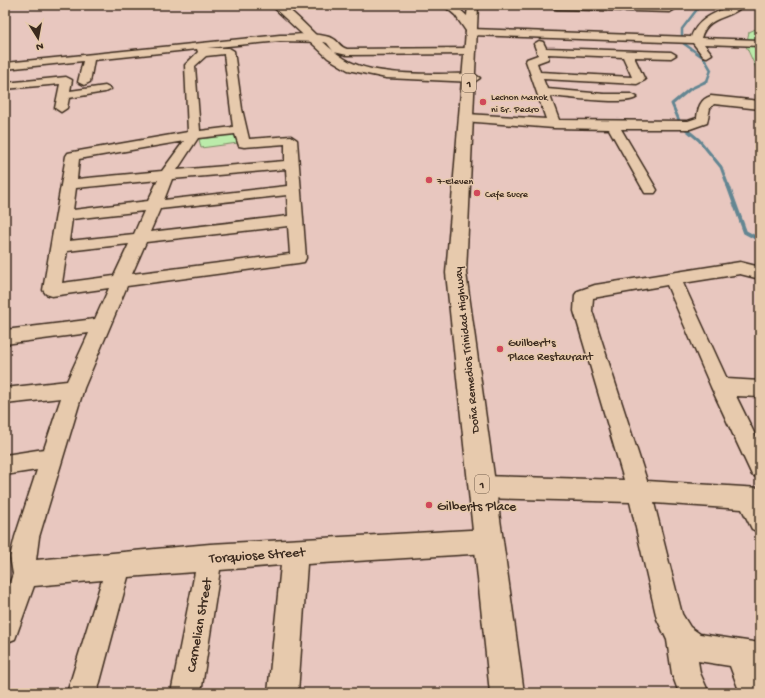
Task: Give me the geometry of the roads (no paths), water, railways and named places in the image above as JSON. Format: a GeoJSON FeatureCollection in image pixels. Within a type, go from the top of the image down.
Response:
{"type":"FeatureCollection","features":[{"type":"Feature","properties":{"kind":"main road"},"geometry":{"type":"LineString","coordinates":[[276,5],[297,21],[313,38],[342,63],[355,69],[386,74],[474,78]]}},
{"type":"Feature","properties":{"kind":"main road"},"geometry":{"type":"LineString","coordinates":[[448,5],[459,12],[471,31]]}},
{"type":"Feature","properties":{"kind":"main road","name":"Doña Remedios Trinidad Highway"},"geometry":{"type":"LineString","coordinates":[[473,5],[456,272],[507,693]]}},
{"type":"Feature","properties":{"kind":"street"},"geometry":{"type":"LineString","coordinates":[[695,40],[699,28],[711,18],[740,5]]}},
{"type":"Feature","properties":{"kind":"street"},"geometry":{"type":"LineString","coordinates":[[570,36],[557,6],[670,9]]}},
{"type":"Feature","properties":{"kind":"street"},"geometry":{"type":"LineString","coordinates":[[471,31],[534,35],[760,43]]}},
{"type":"Feature","properties":{"kind":"street"},"geometry":{"type":"LineString","coordinates":[[534,35],[544,57],[531,61],[554,124]]}},
{"type":"Feature","properties":{"kind":"street"},"geometry":{"type":"LineString","coordinates":[[61,108],[66,80],[5,86],[10,65],[89,57],[202,49],[280,38],[313,38],[331,40],[338,50],[347,52],[470,51]]}},
{"type":"Feature","properties":{"kind":"street"},"geometry":{"type":"LineString","coordinates":[[695,40],[707,54]]}},
{"type":"Feature","properties":{"kind":"street"},"geometry":{"type":"LineString","coordinates":[[202,49],[228,51],[234,79],[239,130],[244,143],[291,140],[298,258],[52,290],[60,247],[73,156],[194,135],[239,130]]}},
{"type":"Feature","properties":{"kind":"street"},"geometry":{"type":"LineString","coordinates":[[5,629],[26,574],[23,557],[26,537],[50,458],[74,388],[167,175],[194,135],[190,65],[202,49]]}},
{"type":"Feature","properties":{"kind":"street"},"geometry":{"type":"LineString","coordinates":[[542,50],[671,55]]}},
{"type":"Feature","properties":{"kind":"street"},"geometry":{"type":"LineString","coordinates":[[537,75],[622,81],[640,80],[627,54]]}},
{"type":"Feature","properties":{"kind":"street"},"geometry":{"type":"LineString","coordinates":[[84,82],[89,57]]}},
{"type":"Feature","properties":{"kind":"street"},"geometry":{"type":"LineString","coordinates":[[56,81],[64,60]]}},
{"type":"Feature","properties":{"kind":"street"},"geometry":{"type":"LineString","coordinates":[[543,92],[604,97],[633,102],[622,81]]}},
{"type":"Feature","properties":{"kind":"street"},"geometry":{"type":"LineString","coordinates":[[63,95],[105,89]]}},
{"type":"Feature","properties":{"kind":"street"},"geometry":{"type":"LineString","coordinates":[[467,118],[554,124],[690,125],[703,120],[704,107],[711,100],[760,105]]}},
{"type":"Feature","properties":{"kind":"street"},"geometry":{"type":"LineString","coordinates":[[613,125],[650,190]]}},
{"type":"Feature","properties":{"kind":"street"},"geometry":{"type":"LineString","coordinates":[[69,184],[293,164]]}},
{"type":"Feature","properties":{"kind":"street"},"geometry":{"type":"LineString","coordinates":[[65,214],[294,190]]}},
{"type":"Feature","properties":{"kind":"street"},"geometry":{"type":"LineString","coordinates":[[60,247],[296,220]]}},
{"type":"Feature","properties":{"kind":"street"},"geometry":{"type":"LineString","coordinates":[[694,693],[686,674],[680,638],[670,619],[639,491],[583,311],[584,295],[595,291],[740,268],[760,274]]}},
{"type":"Feature","properties":{"kind":"street"},"geometry":{"type":"LineString","coordinates":[[673,279],[721,388],[760,468]]}},
{"type":"Feature","properties":{"kind":"street"},"geometry":{"type":"LineString","coordinates":[[5,337],[102,325]]}},
{"type":"Feature","properties":{"kind":"street"},"geometry":{"type":"LineString","coordinates":[[5,396],[74,388]]}},
{"type":"Feature","properties":{"kind":"street"},"geometry":{"type":"LineString","coordinates":[[721,388],[760,390]]}},
{"type":"Feature","properties":{"kind":"street"},"geometry":{"type":"LineString","coordinates":[[5,465],[50,458]]}},
{"type":"Feature","properties":{"kind":"street"},"geometry":{"type":"LineString","coordinates":[[482,487],[639,491],[754,499],[760,522]]}},
{"type":"Feature","properties":{"kind":"street","name":"Torquiose Street"},"geometry":{"type":"LineString","coordinates":[[26,574],[210,557],[334,548],[488,541]]}},
{"type":"Feature","properties":{"kind":"street"},"geometry":{"type":"LineString","coordinates":[[283,693],[294,552]]}},
{"type":"Feature","properties":{"kind":"street","name":"Carnelian Street"},"geometry":{"type":"LineString","coordinates":[[186,693],[210,557]]}},
{"type":"Feature","properties":{"kind":"street"},"geometry":{"type":"LineString","coordinates":[[82,693],[120,565]]}},
{"type":"Feature","properties":{"kind":"street"},"geometry":{"type":"LineString","coordinates":[[680,638],[696,648],[749,656],[755,693]]}},
{"type":"Feature","properties":{"kind":"waterway"},"geometry":{"type":"LineString","coordinates":[[682,36],[682,29],[698,8],[714,5]]}},
{"type":"Feature","properties":{"kind":"waterway"},"geometry":{"type":"LineString","coordinates":[[683,43],[704,58],[711,70],[707,81]]}},
{"type":"Feature","properties":{"kind":"waterway"},"geometry":{"type":"LineString","coordinates":[[707,81],[690,89],[672,104],[681,125],[699,140],[721,167],[728,186]]}},
{"type":"Feature","properties":{"kind":"waterway"},"geometry":{"type":"LineString","coordinates":[[728,185],[745,232],[760,240]]}},
{"type":"Feature","properties":{"kind":"place","name":"Lechon Manok ni Sr. Pedro"},"geometry":{"type":"Point","coordinates":[483,102]}},
{"type":"Feature","properties":{"kind":"place","name":"7-Eleven"},"geometry":{"type":"Point","coordinates":[429,180]}},
{"type":"Feature","properties":{"kind":"place","name":"Cafe Sucre"},"geometry":{"type":"Point","coordinates":[477,193]}},
{"type":"Feature","properties":{"kind":"place","name":"Guilbert's Place Restaurant"},"geometry":{"type":"Point","coordinates":[500,349]}},
{"type":"Feature","properties":{"kind":"place","name":"Gilberts Place"},"geometry":{"type":"Point","coordinates":[429,505]}}]}
